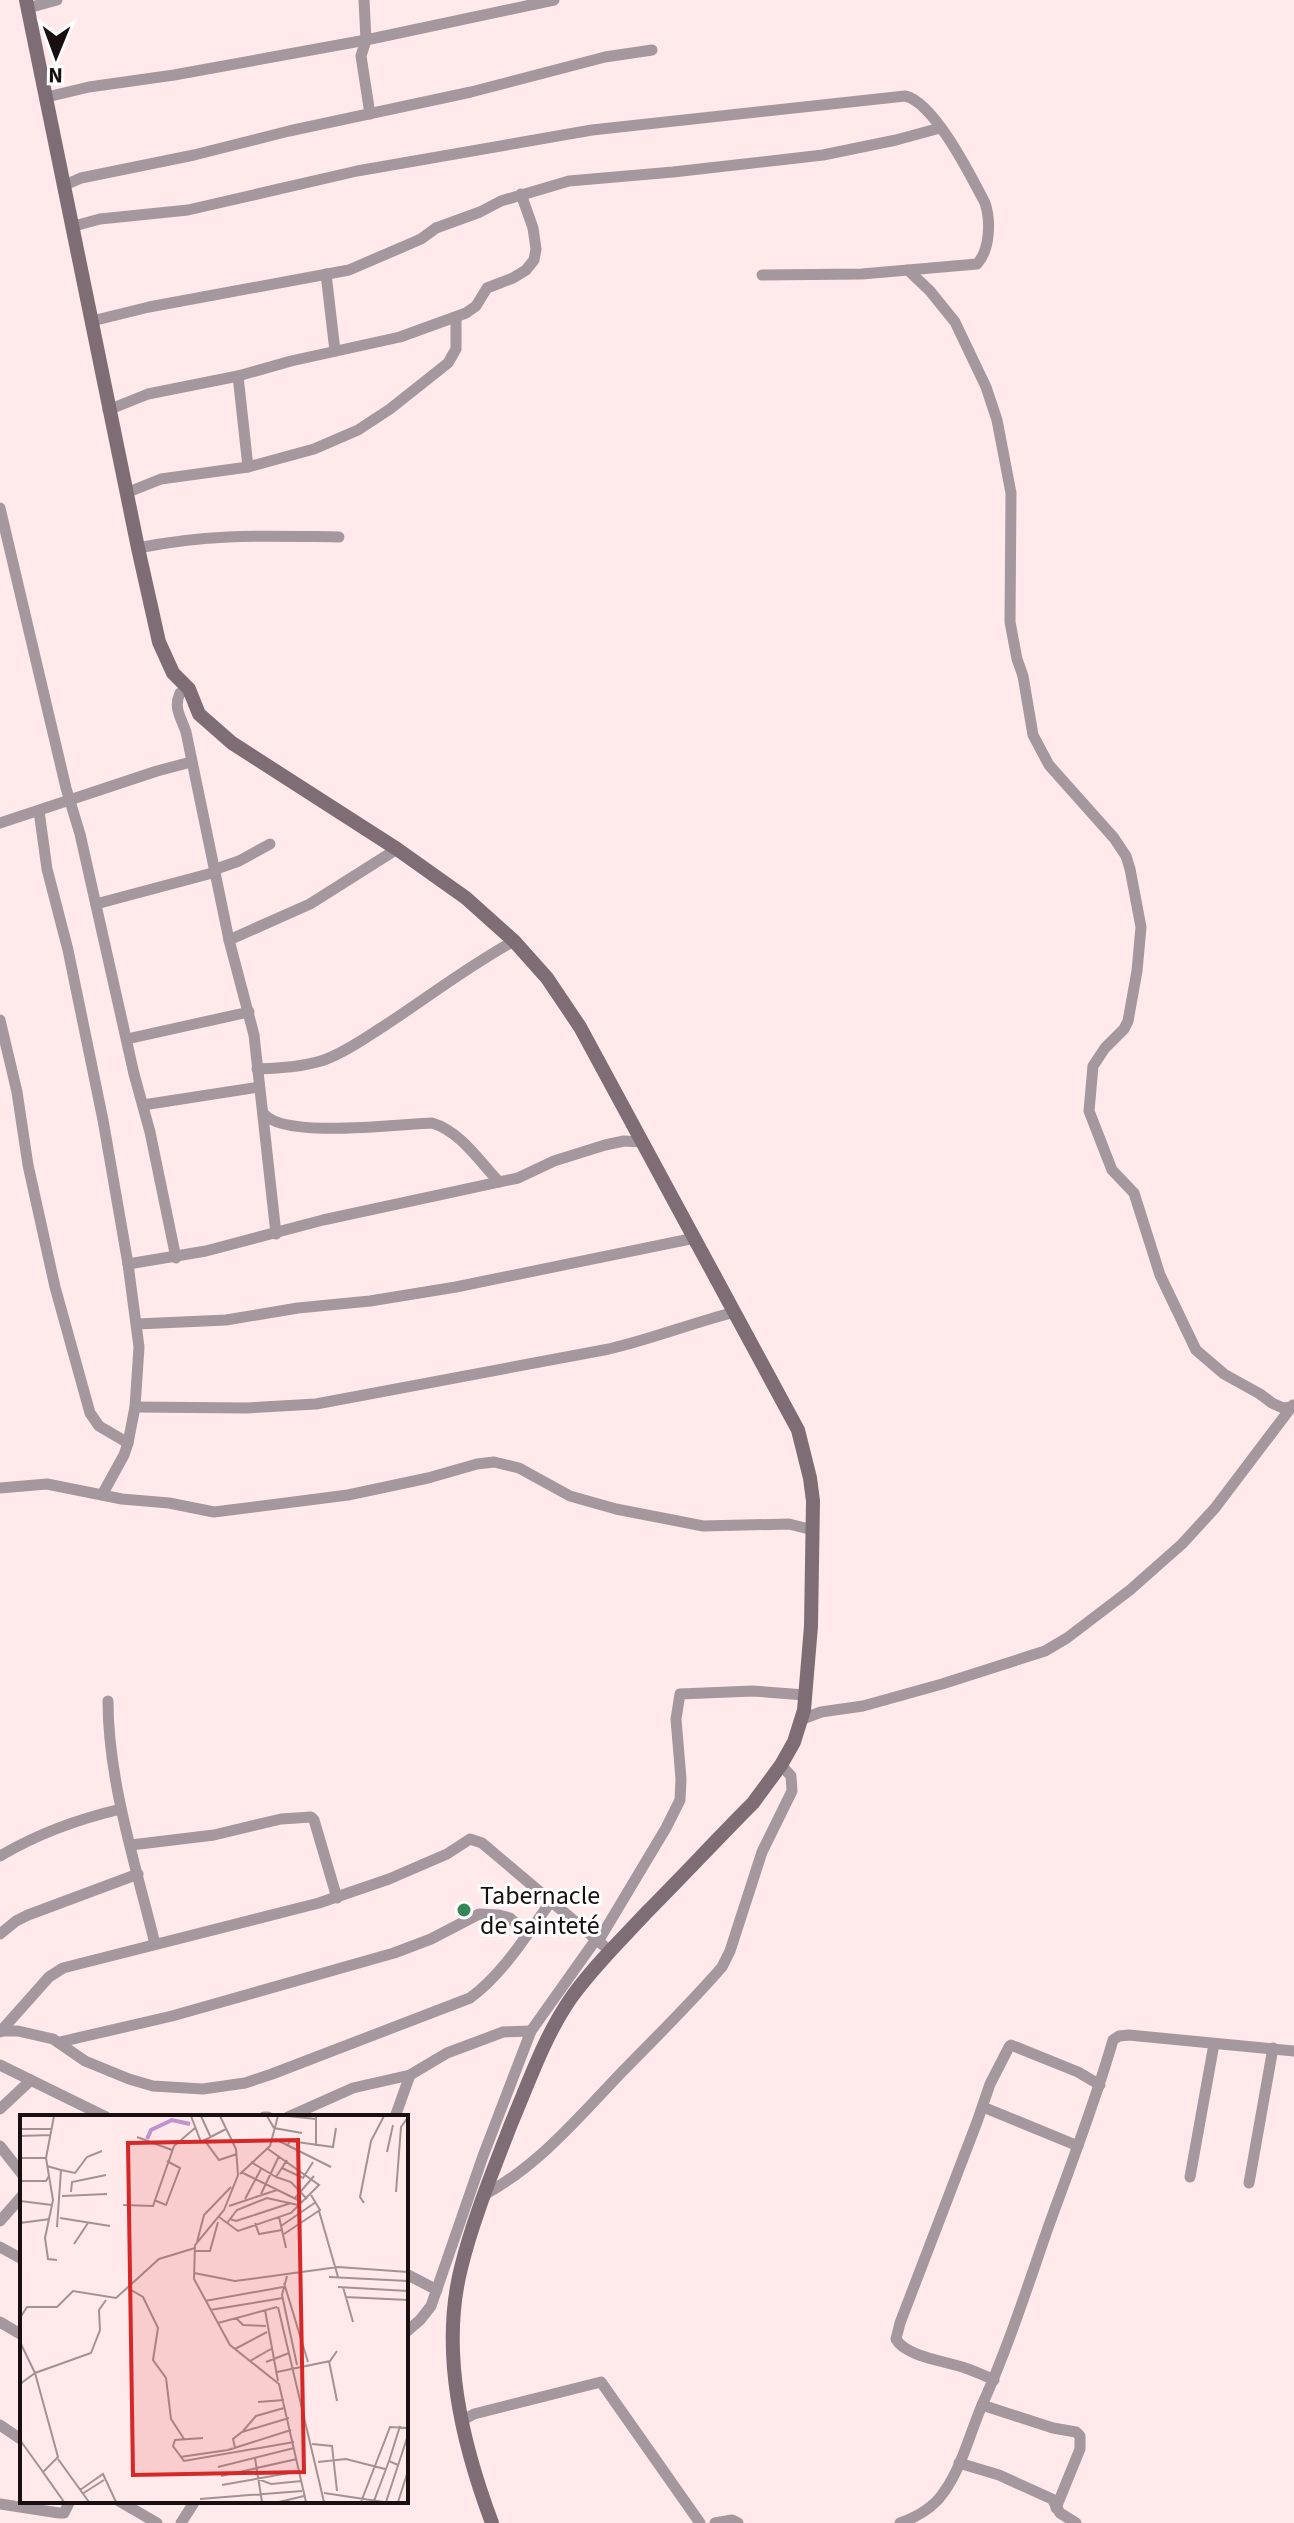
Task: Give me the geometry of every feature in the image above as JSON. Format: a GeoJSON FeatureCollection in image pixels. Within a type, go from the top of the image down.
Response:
{"type":"FeatureCollection","features":[{"type":"Feature","properties":{"kind":"main road"},"geometry":{"type":"LineString","coordinates":[[27,4],[138,548],[159,642],[173,673],[189,689],[199,714],[232,743],[397,849],[466,898],[514,941],[547,978],[574,1018],[798,1430],[810,1478],[813,1530],[811,1626],[805,1695],[794,1742],[753,1803],[610,1951],[571,1998],[554,2025],[490,2159],[484,2195],[461,2268],[456,2298],[454,2365],[470,2462],[492,2523]]}},
{"type":"Feature","properties":{"kind":"street"},"geometry":{"type":"LineString","coordinates":[[27,4],[57,0]]}},
{"type":"Feature","properties":{"kind":"street"},"geometry":{"type":"LineString","coordinates":[[364,0],[366,40],[361,56],[370,114]]}},
{"type":"Feature","properties":{"kind":"street"},"geometry":{"type":"LineString","coordinates":[[47,97],[89,87],[366,40],[554,0]]}},
{"type":"Feature","properties":{"kind":"street"},"geometry":{"type":"LineString","coordinates":[[65,185],[81,178],[471,92],[605,57],[652,50]]}},
{"type":"Feature","properties":{"kind":"street"},"geometry":{"type":"LineString","coordinates":[[74,226],[100,219],[178,212],[357,171],[592,130],[905,96],[919,102],[961,157],[989,214],[986,248],[977,264],[832,276],[762,275]]}},
{"type":"Feature","properties":{"kind":"street"},"geometry":{"type":"LineString","coordinates":[[92,321],[358,267],[421,239],[436,228],[521,194],[569,181],[823,155],[940,128]]}},
{"type":"Feature","properties":{"kind":"street"},"geometry":{"type":"LineString","coordinates":[[108,410],[148,394],[400,337],[456,318],[476,306],[487,288],[513,278],[534,260],[533,228],[521,194]]}},
{"type":"Feature","properties":{"kind":"street"},"geometry":{"type":"LineString","coordinates":[[908,270],[946,309],[992,400],[1010,482],[1010,622],[1033,735],[1049,765],[1114,838],[1126,856],[1130,869],[1141,927],[1137,971],[1128,1021],[1093,1066],[1089,1111],[1112,1170],[1134,1193],[1160,1275],[1196,1350],[1224,1374],[1272,1403],[1283,1408],[1292,1406]]}},
{"type":"Feature","properties":{"kind":"street"},"geometry":{"type":"LineString","coordinates":[[326,274],[335,351]]}},
{"type":"Feature","properties":{"kind":"street"},"geometry":{"type":"LineString","coordinates":[[126,493],[161,479],[248,467],[335,442],[382,415],[453,358],[456,318]]}},
{"type":"Feature","properties":{"kind":"street"},"geometry":{"type":"LineString","coordinates":[[238,376],[248,467]]}},
{"type":"Feature","properties":{"kind":"street"},"geometry":{"type":"LineString","coordinates":[[0,508],[96,904],[176,1258]]}},
{"type":"Feature","properties":{"kind":"street"},"geometry":{"type":"LineString","coordinates":[[138,548],[178,540],[243,535],[339,537]]}},
{"type":"Feature","properties":{"kind":"street"},"geometry":{"type":"LineString","coordinates":[[189,689],[180,693],[176,710],[186,732],[229,940],[254,1035],[276,1234]]}},
{"type":"Feature","properties":{"kind":"street"},"geometry":{"type":"LineString","coordinates":[[0,823],[191,762]]}},
{"type":"Feature","properties":{"kind":"street"},"geometry":{"type":"LineString","coordinates":[[39,811],[47,869],[74,978],[137,1324],[139,1347],[135,1407],[128,1443],[102,1495]]}},
{"type":"Feature","properties":{"kind":"street"},"geometry":{"type":"LineString","coordinates":[[96,904],[216,872],[216,869],[239,861],[270,844]]}},
{"type":"Feature","properties":{"kind":"street"},"geometry":{"type":"LineString","coordinates":[[229,940],[310,904],[397,849]]}},
{"type":"Feature","properties":{"kind":"street"},"geometry":{"type":"LineString","coordinates":[[257,1069],[306,1065],[345,1050],[514,941]]}},
{"type":"Feature","properties":{"kind":"street"},"geometry":{"type":"LineString","coordinates":[[127,1039],[249,1012]]}},
{"type":"Feature","properties":{"kind":"street"},"geometry":{"type":"LineString","coordinates":[[0,1020],[55,1287],[90,1413],[99,1426],[128,1443]]}},
{"type":"Feature","properties":{"kind":"street"},"geometry":{"type":"LineString","coordinates":[[143,1105],[259,1087]]}},
{"type":"Feature","properties":{"kind":"street"},"geometry":{"type":"LineString","coordinates":[[264,1114],[278,1122],[326,1128],[442,1126],[474,1154],[499,1182]]}},
{"type":"Feature","properties":{"kind":"street"},"geometry":{"type":"LineString","coordinates":[[128,1264],[176,1258],[323,1220],[518,1178],[554,1161],[605,1145],[624,1141],[642,1142]]}},
{"type":"Feature","properties":{"kind":"street"},"geometry":{"type":"LineString","coordinates":[[137,1324],[226,1320],[298,1308],[370,1301],[456,1287],[695,1238]]}},
{"type":"Feature","properties":{"kind":"street"},"geometry":{"type":"LineString","coordinates":[[135,1407],[247,1408],[316,1404],[609,1349],[653,1339],[735,1312]]}},
{"type":"Feature","properties":{"kind":"street"},"geometry":{"type":"LineString","coordinates":[[1272,1403],[1278,1423]]}},
{"type":"Feature","properties":{"kind":"street"},"geometry":{"type":"LineString","coordinates":[[800,1720],[821,1712],[863,1706],[942,1684],[1045,1651],[1067,1638],[1130,1590],[1182,1544],[1215,1508],[1292,1406]]}},
{"type":"Feature","properties":{"kind":"street"},"geometry":{"type":"LineString","coordinates":[[0,1488],[47,1484],[214,1512],[348,1495],[494,1462],[519,1468],[570,1496],[616,1509],[703,1526],[789,1524],[813,1530]]}},
{"type":"Feature","properties":{"kind":"street"},"geometry":{"type":"LineString","coordinates":[[408,2330],[431,2306],[490,2159],[531,2031],[598,1939],[680,1800],[676,1719],[680,1694],[753,1691],[805,1695]]}},
{"type":"Feature","properties":{"kind":"street"},"geometry":{"type":"LineString","coordinates":[[108,1701],[121,1809],[155,1944]]}},
{"type":"Feature","properties":{"kind":"street"},"geometry":{"type":"LineString","coordinates":[[484,2195],[529,2166],[590,2107],[722,1967],[762,1852],[792,1791],[791,1776],[781,1765]]}},
{"type":"Feature","properties":{"kind":"street"},"geometry":{"type":"LineString","coordinates":[[0,1856],[51,1830],[121,1809]]}},
{"type":"Feature","properties":{"kind":"street"},"geometry":{"type":"LineString","coordinates":[[131,1845],[214,1835],[281,1819],[311,1817],[337,1898]]}},
{"type":"Feature","properties":{"kind":"street"},"geometry":{"type":"LineString","coordinates":[[0,2032],[49,1977],[63,1968],[337,1898],[432,1860],[470,1839],[482,1843],[610,1951]]}},
{"type":"Feature","properties":{"kind":"street"},"geometry":{"type":"LineString","coordinates":[[0,1934],[28,1915],[138,1874]]}},
{"type":"Feature","properties":{"kind":"street"},"geometry":{"type":"LineString","coordinates":[[0,2032],[38,2034],[60,2042],[85,2061],[109,2073],[153,2086],[203,2089],[245,2083],[470,1998],[502,1967],[552,1900]]}},
{"type":"Feature","properties":{"kind":"street"},"geometry":{"type":"LineString","coordinates":[[60,2042],[172,2016],[394,1953],[431,1939],[479,1914],[510,1918],[527,1934]]}},
{"type":"Feature","properties":{"kind":"street"},"geometry":{"type":"LineString","coordinates":[[292,2115],[353,2088],[410,2075],[447,2053],[503,2032],[531,2031]]}},
{"type":"Feature","properties":{"kind":"street"},"geometry":{"type":"LineString","coordinates":[[900,2523],[933,2505],[944,2493],[959,2463],[994,2380],[1100,2085],[1113,2040],[1129,2035],[1294,2051]]}},
{"type":"Feature","properties":{"kind":"street"},"geometry":{"type":"LineString","coordinates":[[1190,2177],[1214,2044]]}},
{"type":"Feature","properties":{"kind":"street"},"geometry":{"type":"LineString","coordinates":[[994,2380],[964,2367],[916,2353],[898,2344],[896,2339],[997,2069],[1011,2045],[1078,2072],[1100,2085]]}},
{"type":"Feature","properties":{"kind":"street"},"geometry":{"type":"LineString","coordinates":[[1249,2183],[1273,2048]]}},
{"type":"Feature","properties":{"kind":"street"},"geometry":{"type":"LineString","coordinates":[[0,2065],[102,2115]]}},
{"type":"Feature","properties":{"kind":"street"},"geometry":{"type":"LineString","coordinates":[[396,2115],[410,2075]]}},
{"type":"Feature","properties":{"kind":"street"},"geometry":{"type":"LineString","coordinates":[[0,2109],[31,2080]]}},
{"type":"Feature","properties":{"kind":"street"},"geometry":{"type":"LineString","coordinates":[[983,2107],[1078,2146]]}},
{"type":"Feature","properties":{"kind":"street"},"geometry":{"type":"LineString","coordinates":[[0,2146],[20,2171]]}},
{"type":"Feature","properties":{"kind":"street"},"geometry":{"type":"LineString","coordinates":[[0,2221],[20,2198]]}},
{"type":"Feature","properties":{"kind":"street"},"geometry":{"type":"LineString","coordinates":[[0,2247],[20,2258]]}},
{"type":"Feature","properties":{"kind":"street"},"geometry":{"type":"LineString","coordinates":[[408,2275],[437,2290]]}},
{"type":"Feature","properties":{"kind":"street"},"geometry":{"type":"LineString","coordinates":[[0,2322],[20,2334]]}},
{"type":"Feature","properties":{"kind":"street"},"geometry":{"type":"LineString","coordinates":[[461,2421],[474,2414],[601,2382],[700,2523]]}},
{"type":"Feature","properties":{"kind":"street"},"geometry":{"type":"LineString","coordinates":[[982,2405],[1053,2428],[1076,2432],[1080,2436],[1080,2449],[1056,2508]]}},
{"type":"Feature","properties":{"kind":"street"},"geometry":{"type":"LineString","coordinates":[[0,2425],[20,2439]]}},
{"type":"Feature","properties":{"kind":"street"},"geometry":{"type":"LineString","coordinates":[[959,2463],[999,2475],[1052,2499],[1060,2513],[1076,2523]]}},
{"type":"Feature","properties":{"kind":"street"},"geometry":{"type":"LineString","coordinates":[[0,2504],[59,2513],[66,2510],[69,2503]]}},
{"type":"Feature","properties":{"kind":"street"},"geometry":{"type":"LineString","coordinates":[[122,2503],[157,2523]]}},
{"type":"Feature","properties":{"kind":"street"},"geometry":{"type":"LineString","coordinates":[[181,2523],[194,2503]]}},
{"type":"Feature","properties":{"kind":"street"},"geometry":{"type":"LineString","coordinates":[[715,2523],[732,2520],[738,2523]]}},
{"type":"Feature","properties":{"kind":"place","name":"Tabernacle de sainteté"},"geometry":{"type":"Point","coordinates":[464,1910]}}]}
